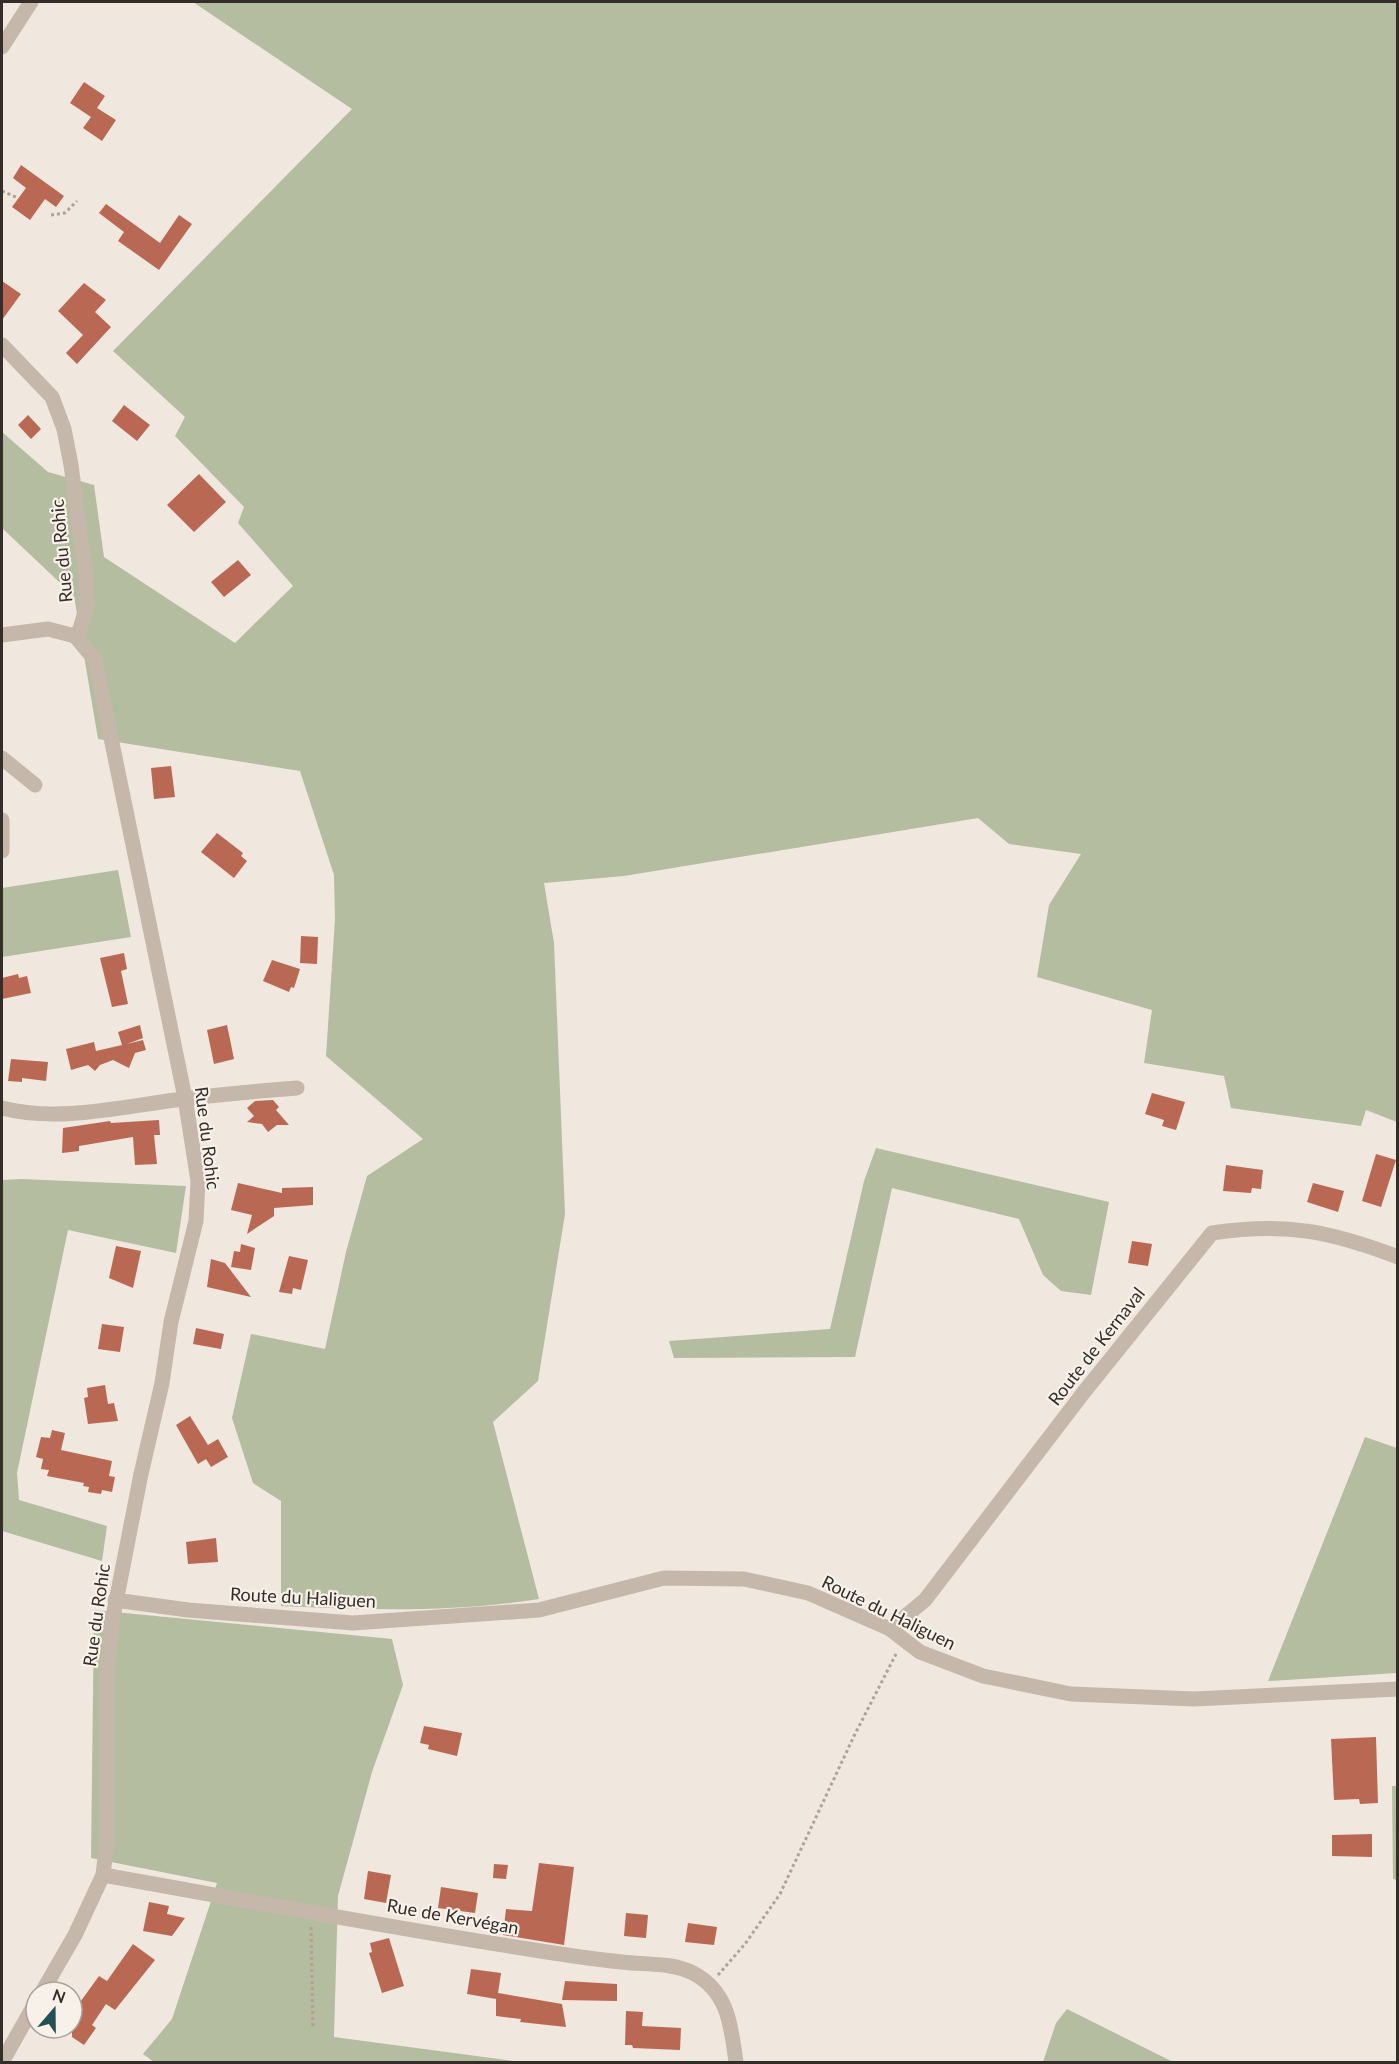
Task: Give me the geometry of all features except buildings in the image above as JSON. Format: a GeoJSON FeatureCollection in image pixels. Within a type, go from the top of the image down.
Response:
{"type":"FeatureCollection","features":[{"type":"Feature","properties":{"kind":"street"},"geometry":{"type":"LineString","coordinates":[[2,47],[31,2]]}},
{"type":"Feature","properties":{"kind":"street","name":"Rue du Rohic"},"geometry":{"type":"LineString","coordinates":[[2,345],[52,397],[64,429],[86,578],[87,605],[80,629],[75,636],[95,660],[185,1098],[198,1181],[196,1221],[171,1322],[162,1383],[115,1600],[107,1673],[107,1840],[103,1875],[75,1935],[49,1980]]}},
{"type":"Feature","properties":{"kind":"street"},"geometry":{"type":"LineString","coordinates":[[2,635],[48,629],[75,636]]}},
{"type":"Feature","properties":{"kind":"street"},"geometry":{"type":"LineString","coordinates":[[2,758],[35,785]]}},
{"type":"Feature","properties":{"kind":"street"},"geometry":{"type":"LineString","coordinates":[[2,820],[2,851]]}},
{"type":"Feature","properties":{"kind":"street"},"geometry":{"type":"LineString","coordinates":[[2,1108],[44,1114],[68,1113],[185,1098],[297,1088]]}},
{"type":"Feature","properties":{"kind":"street","name":"Route de Kernaval"},"geometry":{"type":"LineString","coordinates":[[890,1629],[925,1600],[1098,1374],[1212,1233],[1246,1228],[1307,1229],[1347,1238],[1398,1257]]}},
{"type":"Feature","properties":{"kind":"street","name":"Route du Haliguen"},"geometry":{"type":"LineString","coordinates":[[115,1600],[188,1610],[353,1623],[539,1610],[664,1578],[744,1579],[808,1593],[890,1629],[920,1652],[983,1676],[1071,1694],[1194,1699],[1398,1689]]}},
{"type":"Feature","properties":{"kind":"street","name":"Rue de Kervégan"},"geometry":{"type":"LineString","coordinates":[[103,1875],[531,1949],[669,1966],[693,1973],[709,1985],[728,2012],[736,2062]]}},
{"type":"Feature","properties":{"kind":"street"},"geometry":{"type":"LineString","coordinates":[[2,2062],[6,2044],[24,2019]]}},
{"type":"Feature","properties":{"kind":"path"},"geometry":{"type":"LineString","coordinates":[[2,191],[18,198]]}},
{"type":"Feature","properties":{"kind":"path"},"geometry":{"type":"LineString","coordinates":[[51,215],[65,213],[77,201]]}},
{"type":"Feature","properties":{"kind":"path"},"geometry":{"type":"LineString","coordinates":[[709,1985],[745,1944],[780,1894],[854,1736],[904,1640]]}},
{"type":"Feature","properties":{"kind":"path"},"geometry":{"type":"LineString","coordinates":[[306,1911],[313,1935],[313,2028]]}},
{"type":"Feature","properties":{"kind":"green space"},"geometry":{"type":"Polygon","coordinates":[[[193,2],[1397,2],[1397,1122],[1366,1110],[1361,1126],[1231,1108],[1224,1076],[1144,1063],[1152,1010],[1037,977],[1049,905],[1081,854],[1009,844],[978,818],[624,876],[544,883],[554,943],[565,1214],[538,1381],[493,1422],[539,1599],[475,1607],[443,1608],[378,1609],[281,1606],[281,1501],[253,1483],[232,1418],[251,1334],[325,1349],[346,1252],[367,1176],[423,1139],[326,1056],[335,919],[334,875],[300,771],[98,739],[74,596],[2,528],[2,432],[48,472],[94,485],[104,557],[235,643],[293,586],[238,523],[244,507],[175,436],[185,417],[113,351],[352,109],[193,2]]]}},
{"type":"Feature","properties":{"kind":"green space"},"geometry":{"type":"Polygon","coordinates":[[[118,870],[131,937],[2,957],[2,888],[118,870]]]}},
{"type":"Feature","properties":{"kind":"green space"},"geometry":{"type":"Polygon","coordinates":[[[876,1148],[1109,1202],[1091,1295],[1061,1291],[1043,1275],[1019,1219],[892,1188],[855,1357],[674,1358],[669,1341],[830,1329],[864,1181],[876,1148]]]}},
{"type":"Feature","properties":{"kind":"green space"},"geometry":{"type":"Polygon","coordinates":[[[2,1180],[186,1186],[176,1253],[68,1230],[17,1473],[19,1500],[107,1526],[102,1561],[2,1531],[2,1180]]]}},
{"type":"Feature","properties":{"kind":"green space"},"geometry":{"type":"Polygon","coordinates":[[[1365,1437],[1397,1448],[1397,1673],[1268,1681],[1365,1437]]]}},
{"type":"Feature","properties":{"kind":"green space"},"geometry":{"type":"Polygon","coordinates":[[[94,1610],[392,1639],[403,1685],[372,1772],[338,1896],[334,2037],[521,2062],[154,2062],[143,2054],[172,2019],[217,1883],[91,1858],[94,1610]]]}},
{"type":"Feature","properties":{"kind":"green space"},"geometry":{"type":"Polygon","coordinates":[[[1392,1786],[1397,1786],[1397,1880],[1393,1879],[1392,1786]]]}},
{"type":"Feature","properties":{"kind":"green space"},"geometry":{"type":"Polygon","coordinates":[[[1067,2009],[1173,2062],[1043,2062],[1056,2023],[1067,2009]]]}}]}
